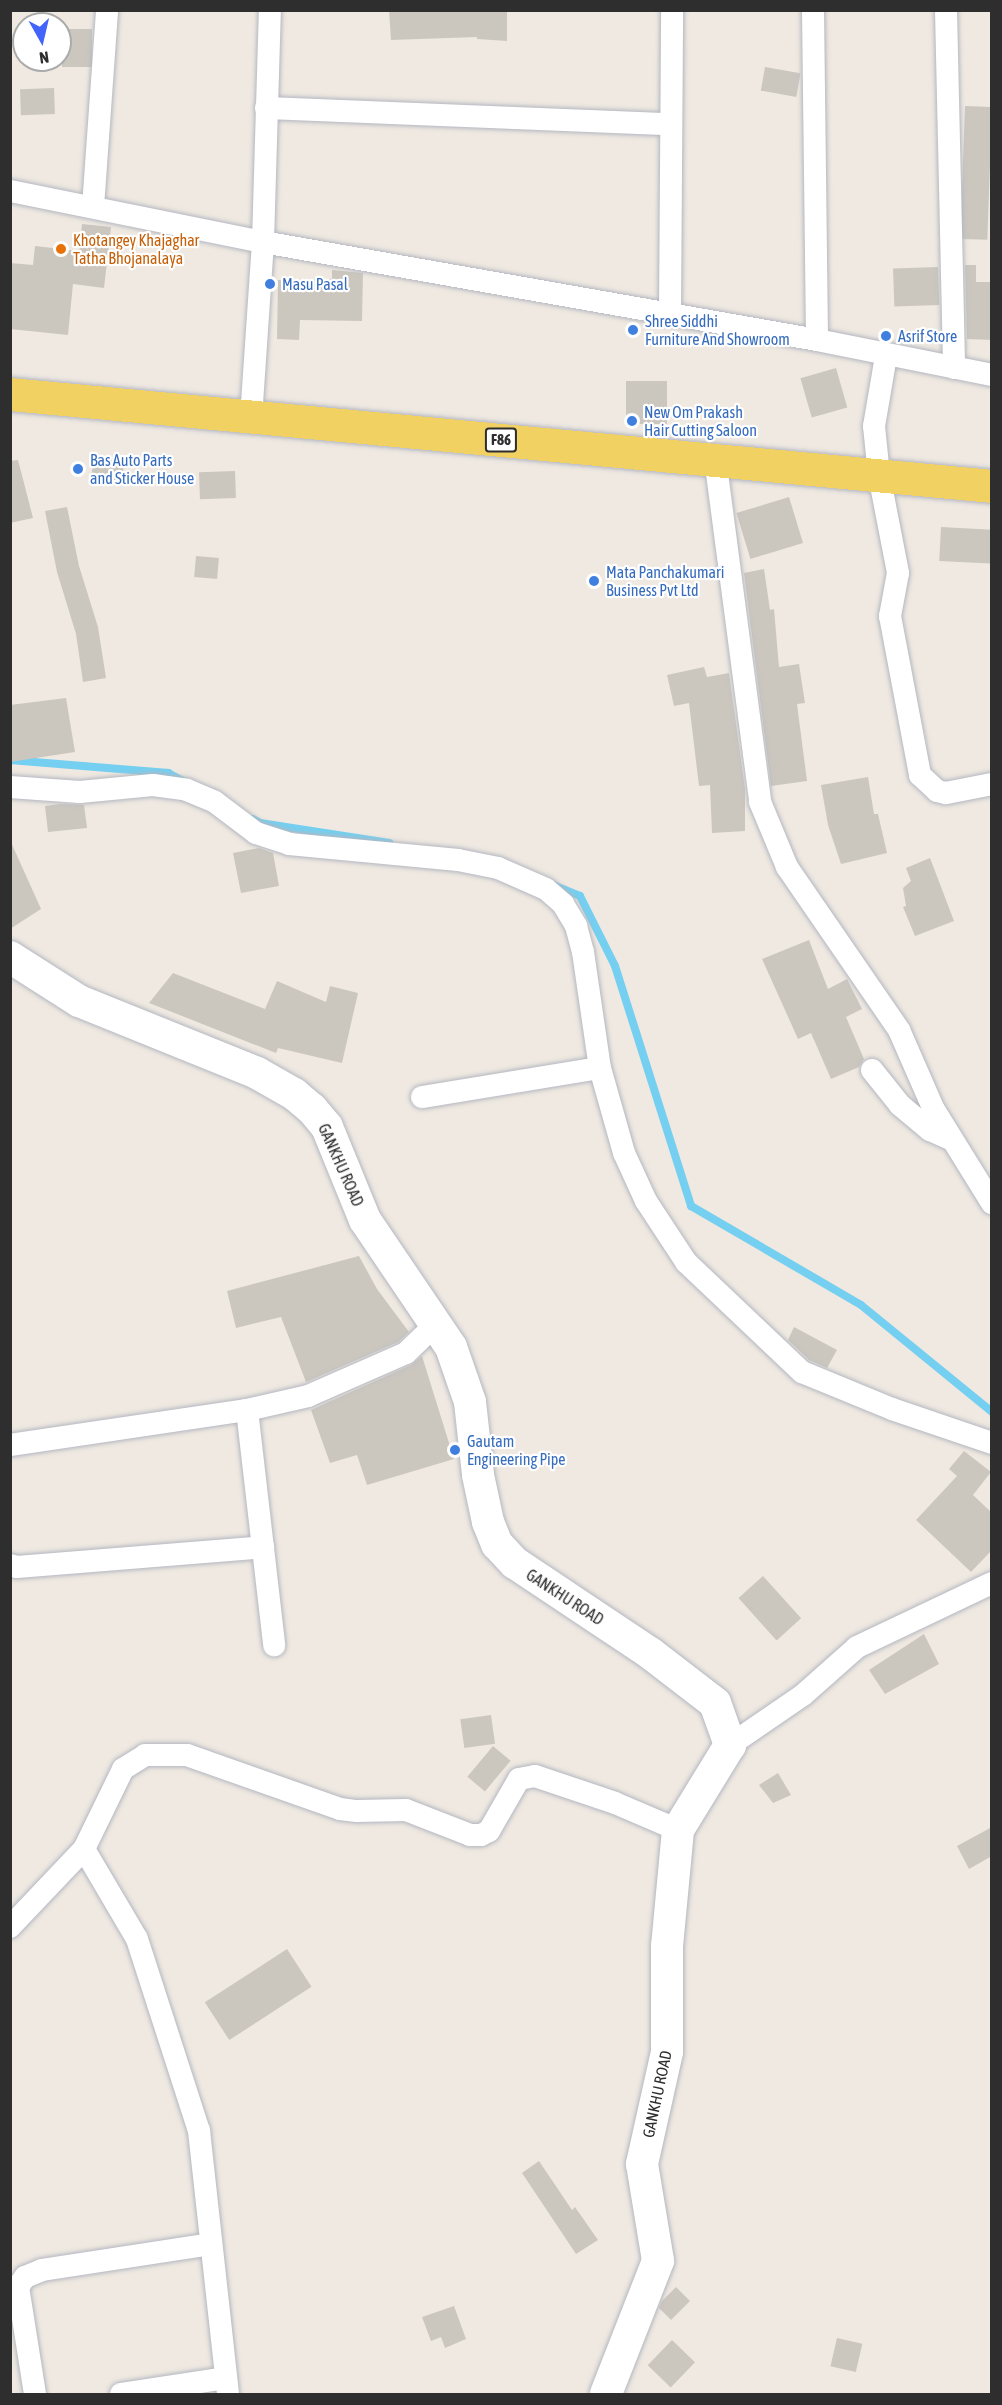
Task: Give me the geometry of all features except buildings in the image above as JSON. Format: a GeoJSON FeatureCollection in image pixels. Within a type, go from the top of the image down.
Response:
{"type":"FeatureCollection","features":[{"type":"Feature","properties":{"kind":"main road","name":"F86"},"geometry":{"type":"LineString","coordinates":[[10,394],[251,418],[715,458],[992,486]]}},
{"type":"Feature","properties":{"kind":"main road","name":"GANKHU ROAD"},"geometry":{"type":"LineString","coordinates":[[10,957],[79,1001],[257,1074],[294,1094],[312,1109],[327,1127],[365,1220],[451,1347],[463,1375],[470,1402],[478,1475],[488,1522],[497,1544],[514,1563],[650,1653],[715,1703],[730,1745],[678,1830],[667,1946],[667,2052],[642,2164],[658,2261],[606,2394]]}},
{"type":"Feature","properties":{"kind":"street"},"geometry":{"type":"LineString","coordinates":[[93,207],[107,10]]}},
{"type":"Feature","properties":{"kind":"street"},"geometry":{"type":"LineString","coordinates":[[251,418],[263,242],[270,10]]}},
{"type":"Feature","properties":{"kind":"street"},"geometry":{"type":"LineString","coordinates":[[670,314],[672,10]]}},
{"type":"Feature","properties":{"kind":"street"},"geometry":{"type":"LineString","coordinates":[[813,10],[817,340]]}},
{"type":"Feature","properties":{"kind":"street"},"geometry":{"type":"LineString","coordinates":[[946,10],[954,368]]}},
{"type":"Feature","properties":{"kind":"street"},"geometry":{"type":"LineString","coordinates":[[266,108],[671,124]]}},
{"type":"Feature","properties":{"kind":"street"},"geometry":{"type":"LineString","coordinates":[[10,191],[263,242],[817,340],[886,356],[992,375]]}},
{"type":"Feature","properties":{"kind":"street"},"geometry":{"type":"LineString","coordinates":[[886,356],[874,426],[879,475],[898,573],[890,616],[920,775],[937,791],[946,793],[992,784]]}},
{"type":"Feature","properties":{"kind":"street"},"geometry":{"type":"LineString","coordinates":[[715,458],[760,802],[787,867],[899,1030],[933,1108],[992,1203]]}},
{"type":"Feature","properties":{"kind":"street"},"geometry":{"type":"LineString","coordinates":[[10,787],[80,792],[153,785],[187,790],[216,802],[256,832],[289,844],[458,860],[498,868],[546,889],[562,904],[576,926],[583,952],[600,1068],[624,1153],[646,1201],[686,1262],[747,1323],[802,1372],[892,1409],[992,1443]]}},
{"type":"Feature","properties":{"kind":"street"},"geometry":{"type":"LineString","coordinates":[[422,1096],[600,1068]]}},
{"type":"Feature","properties":{"kind":"street"},"geometry":{"type":"LineString","coordinates":[[872,1070],[900,1105],[930,1130],[953,1141]]}},
{"type":"Feature","properties":{"kind":"street"},"geometry":{"type":"LineString","coordinates":[[10,1445],[247,1410],[308,1396],[406,1353],[435,1325]]}},
{"type":"Feature","properties":{"kind":"street"},"geometry":{"type":"LineString","coordinates":[[247,1410],[273,1645]]}},
{"type":"Feature","properties":{"kind":"street"},"geometry":{"type":"LineString","coordinates":[[10,1564],[17,1567],[262,1547]]}},
{"type":"Feature","properties":{"kind":"street"},"geometry":{"type":"LineString","coordinates":[[730,1745],[803,1695],[857,1647],[992,1583]]}},
{"type":"Feature","properties":{"kind":"street"},"geometry":{"type":"LineString","coordinates":[[10,1927],[84,1849],[123,1769],[145,1755],[187,1755],[340,1809],[406,1810],[470,1835],[481,1835],[489,1831],[519,1779],[535,1776],[615,1803],[678,1830]]}},
{"type":"Feature","properties":{"kind":"street"},"geometry":{"type":"LineString","coordinates":[[84,1849],[137,1939],[198,2131],[227,2386],[121,2394]]}},
{"type":"Feature","properties":{"kind":"street"},"geometry":{"type":"LineString","coordinates":[[35,2394],[18,2287],[25,2277],[42,2270],[211,2244]]}},
{"type":"Feature","properties":{"kind":"waterway"},"geometry":{"type":"LineString","coordinates":[[10,760],[168,773],[185,782]]}},
{"type":"Feature","properties":{"kind":"waterway"},"geometry":{"type":"LineString","coordinates":[[253,819],[260,823],[389,843]]}},
{"type":"Feature","properties":{"kind":"waterway"},"geometry":{"type":"LineString","coordinates":[[553,885],[580,896],[615,966],[691,1206],[861,1305],[992,1412]]}},
{"type":"Feature","properties":{"kind":"place","name":"Khotangey Khajaghar Tatha Bhojanalaya"},"geometry":{"type":"Point","coordinates":[61,249]}},
{"type":"Feature","properties":{"kind":"place","name":"Masu Pasal"},"geometry":{"type":"Point","coordinates":[270,284]}},
{"type":"Feature","properties":{"kind":"place","name":"Shree Siddhi Furniture And Showroom"},"geometry":{"type":"Point","coordinates":[633,330]}},
{"type":"Feature","properties":{"kind":"place","name":"Asrif Store"},"geometry":{"type":"Point","coordinates":[886,336]}},
{"type":"Feature","properties":{"kind":"place","name":"New Om Prakash Hair Cutting Saloon"},"geometry":{"type":"Point","coordinates":[632,421]}},
{"type":"Feature","properties":{"kind":"place","name":"Bas Auto Parts and Sticker House"},"geometry":{"type":"Point","coordinates":[78,469]}},
{"type":"Feature","properties":{"kind":"place","name":"Mata Panchakumari Business Pvt Ltd"},"geometry":{"type":"Point","coordinates":[594,581]}},
{"type":"Feature","properties":{"kind":"place","name":"Gautam Engineering Pipe"},"geometry":{"type":"Point","coordinates":[455,1450]}}]}
